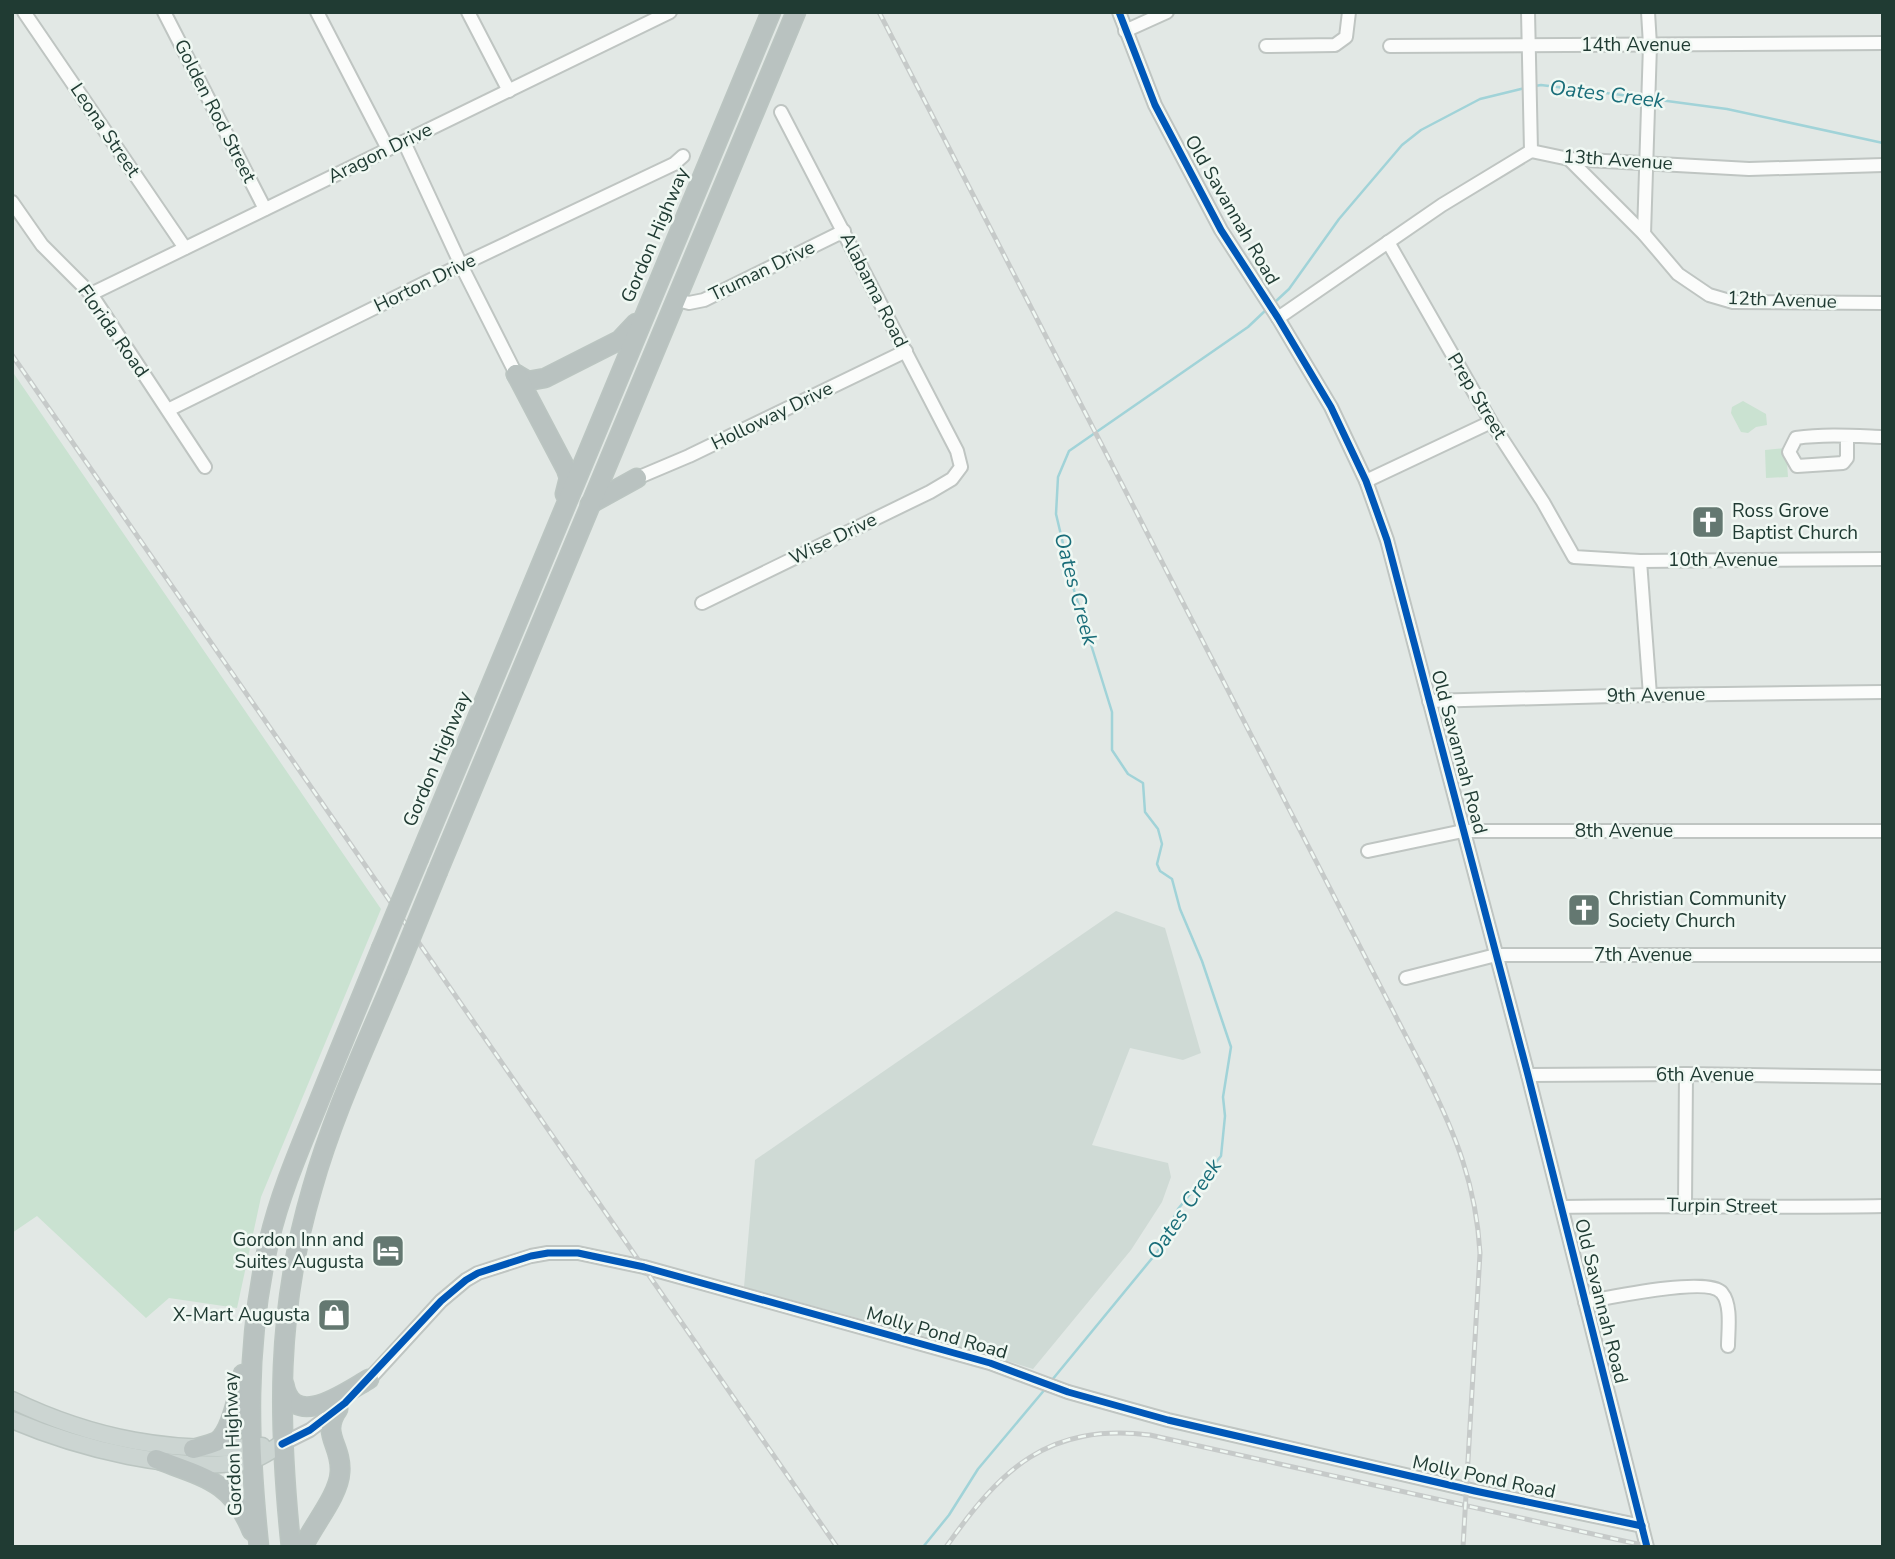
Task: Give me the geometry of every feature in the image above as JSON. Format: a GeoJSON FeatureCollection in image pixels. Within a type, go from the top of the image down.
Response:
{"type":"FeatureCollection","features":[{"type":"Feature","properties":{"kind":"highway","name":"Gordon Highway"},"geometry":{"type":"LineString","coordinates":[[259,1547],[249,1412],[252,1351],[263,1268],[288,1179],[771,12]]}},
{"type":"Feature","properties":{"kind":"highway"},"geometry":{"type":"LineString","coordinates":[[291,1547],[282,1444],[282,1371],[294,1264],[312,1188],[332,1128],[612,449],[796,12]]}},
{"type":"Feature","properties":{"kind":"highway"},"geometry":{"type":"LineString","coordinates":[[516,374],[528,381],[545,378],[620,340],[645,313]]}},
{"type":"Feature","properties":{"kind":"highway"},"geometry":{"type":"LineString","coordinates":[[516,374],[569,478],[564,511]]}},
{"type":"Feature","properties":{"kind":"highway"},"geometry":{"type":"LineString","coordinates":[[612,449],[620,474],[637,478]]}},
{"type":"Feature","properties":{"kind":"highway"},"geometry":{"type":"LineString","coordinates":[[590,504],[637,478]]}},
{"type":"Feature","properties":{"kind":"highway"},"geometry":{"type":"LineString","coordinates":[[194,1449],[218,1441],[222,1436],[252,1351]]}},
{"type":"Feature","properties":{"kind":"highway"},"geometry":{"type":"LineString","coordinates":[[282,1371],[287,1395],[295,1403],[310,1407],[325,1404],[369,1379]]}},
{"type":"Feature","properties":{"kind":"highway"},"geometry":{"type":"LineString","coordinates":[[303,1547],[339,1479],[340,1458],[330,1433],[331,1419],[338,1409]]}},
{"type":"Feature","properties":{"kind":"highway"},"geometry":{"type":"LineString","coordinates":[[156,1459],[205,1478],[233,1496],[244,1510],[259,1547]]}},
{"type":"Feature","properties":{"kind":"main road"},"geometry":{"type":"LineString","coordinates":[[12,1400],[75,1426],[114,1437],[164,1447],[251,1454]]}},
{"type":"Feature","properties":{"kind":"main road"},"geometry":{"type":"LineString","coordinates":[[12,1420],[94,1448],[200,1464],[251,1454],[282,1444]]}},
{"type":"Feature","properties":{"kind":"street","name":"Leona Street"},"geometry":{"type":"LineString","coordinates":[[24,12],[185,248]]}},
{"type":"Feature","properties":{"kind":"street","name":"Golden Rod Street"},"geometry":{"type":"LineString","coordinates":[[164,12],[265,209]]}},
{"type":"Feature","properties":{"kind":"street"},"geometry":{"type":"LineString","coordinates":[[317,12],[388,149]]}},
{"type":"Feature","properties":{"kind":"street"},"geometry":{"type":"LineString","coordinates":[[468,12],[509,91]]}},
{"type":"Feature","properties":{"kind":"street","name":"Aragon Drive"},"geometry":{"type":"LineString","coordinates":[[91,294],[670,12]]}},
{"type":"Feature","properties":{"kind":"street","name":"Old Savannah Road"},"geometry":{"type":"LineString","coordinates":[[1119,12],[1155,105],[1221,230],[1331,407],[1366,481],[1387,540],[1528,1075],[1647,1547]]}},
{"type":"Feature","properties":{"kind":"street"},"geometry":{"type":"LineString","coordinates":[[1125,31],[1167,12]]}},
{"type":"Feature","properties":{"kind":"street"},"geometry":{"type":"LineString","coordinates":[[1266,46],[1335,45],[1346,37],[1349,12]]}},
{"type":"Feature","properties":{"kind":"street"},"geometry":{"type":"LineString","coordinates":[[1272,309],[1388,242],[1441,205],[1531,151],[1528,12]]}},
{"type":"Feature","properties":{"kind":"street"},"geometry":{"type":"LineString","coordinates":[[1644,234],[1648,163],[1648,12]]}},
{"type":"Feature","properties":{"kind":"street","name":"14th Avenue"},"geometry":{"type":"LineString","coordinates":[[1390,46],[1883,43]]}},
{"type":"Feature","properties":{"kind":"street","name":"Alabama Road"},"geometry":{"type":"LineString","coordinates":[[781,111],[957,451],[961,460],[960,471]]}},
{"type":"Feature","properties":{"kind":"street"},"geometry":{"type":"LineString","coordinates":[[404,142],[461,265],[516,374]]}},
{"type":"Feature","properties":{"kind":"street","name":"13th Avenue"},"geometry":{"type":"LineString","coordinates":[[1531,151],[1569,159],[1749,169],[1883,165]]}},
{"type":"Feature","properties":{"kind":"street","name":"Horton Drive"},"geometry":{"type":"LineString","coordinates":[[168,411],[461,265],[674,164],[683,156]]}},
{"type":"Feature","properties":{"kind":"street","name":"12th Avenue"},"geometry":{"type":"LineString","coordinates":[[1569,159],[1644,234],[1678,274],[1709,295],[1733,302],[1883,303]]}},
{"type":"Feature","properties":{"kind":"street","name":"Florida Road"},"geometry":{"type":"LineString","coordinates":[[12,202],[42,245],[91,294],[205,467]]}},
{"type":"Feature","properties":{"kind":"street","name":"Truman Drive"},"geometry":{"type":"LineString","coordinates":[[677,300],[689,303],[704,300],[844,231]]}},
{"type":"Feature","properties":{"kind":"street","name":"Prep Street"},"geometry":{"type":"LineString","coordinates":[[1388,242],[1492,422],[1543,502],[1567,548]]}},
{"type":"Feature","properties":{"kind":"street","name":"Holloway Drive"},"geometry":{"type":"LineString","coordinates":[[637,478],[689,456],[906,351]]}},
{"type":"Feature","properties":{"kind":"street"},"geometry":{"type":"LineString","coordinates":[[1366,481],[1492,422]]}},
{"type":"Feature","properties":{"kind":"street"},"geometry":{"type":"LineString","coordinates":[[1847,436],[1847,458],[1843,463],[1797,466],[1789,452],[1796,438],[1818,435],[1883,437]]}},
{"type":"Feature","properties":{"kind":"street","name":"Wise Drive"},"geometry":{"type":"LineString","coordinates":[[702,603],[930,492],[960,471]]}},
{"type":"Feature","properties":{"kind":"street","name":"10th Avenue"},"geometry":{"type":"LineString","coordinates":[[1567,548],[1574,557],[1640,561],[1883,559]]}},
{"type":"Feature","properties":{"kind":"street"},"geometry":{"type":"LineString","coordinates":[[1640,561],[1650,695]]}},
{"type":"Feature","properties":{"kind":"street","name":"9th Avenue"},"geometry":{"type":"LineString","coordinates":[[1429,701],[1883,692]]}},
{"type":"Feature","properties":{"kind":"street","name":"8th Avenue"},"geometry":{"type":"LineString","coordinates":[[1368,850],[1463,831],[1883,831]]}},
{"type":"Feature","properties":{"kind":"street","name":"7th Avenue"},"geometry":{"type":"LineString","coordinates":[[1406,978],[1496,955],[1883,955]]}},
{"type":"Feature","properties":{"kind":"street"},"geometry":{"type":"LineString","coordinates":[[1685,1205],[1686,1074]]}},
{"type":"Feature","properties":{"kind":"street","name":"6th Avenue"},"geometry":{"type":"LineString","coordinates":[[1528,1075],[1883,1077]]}},
{"type":"Feature","properties":{"kind":"street","name":"Turpin Street"},"geometry":{"type":"LineString","coordinates":[[1562,1207],[1883,1206]]}},
{"type":"Feature","properties":{"kind":"street","name":"Molly Pond Road"},"geometry":{"type":"LineString","coordinates":[[282,1444],[310,1430],[338,1409],[440,1301],[466,1280],[510,1261],[560,1253],[596,1256],[644,1267],[990,1363],[1069,1392],[1168,1420],[1525,1502],[1642,1525]]}},
{"type":"Feature","properties":{"kind":"street"},"geometry":{"type":"LineString","coordinates":[[1585,1302],[1649,1290],[1710,1286],[1721,1291],[1727,1303],[1728,1346]]}},
{"type":"Feature","properties":{"kind":"shaded area"},"geometry":{"type":"Polygon","coordinates":[[[1116,911],[1165,928],[1201,1053],[1183,1060],[1130,1048],[1092,1145],[1168,1163],[1171,1177],[1162,1202],[1131,1250],[1033,1369],[953,1344],[744,1287],[755,1160],[1116,911]]]}},
{"type":"Feature","properties":{"kind":"green space"},"geometry":{"type":"Polygon","coordinates":[[[12,371],[381,909],[261,1197],[237,1308],[169,1298],[146,1318],[37,1216],[12,1233],[12,371]]]}},
{"type":"Feature","properties":{"kind":"green space"},"geometry":{"type":"Polygon","coordinates":[[[1743,401],[1766,414],[1767,425],[1756,427],[1748,433],[1741,432],[1731,413],[1732,407],[1743,401]]]}},
{"type":"Feature","properties":{"kind":"green space"},"geometry":{"type":"Polygon","coordinates":[[[1786,448],[1788,477],[1766,478],[1765,450],[1786,448]]]}},
{"type":"Feature","properties":{"kind":"waterway","name":"Oates Creek"},"geometry":{"type":"LineString","coordinates":[[1535,86],[1646,98]]}},
{"type":"Feature","properties":{"kind":"waterway","name":"Oates Creek"},"geometry":{"type":"LineString","coordinates":[[1275,302],[1289,289],[1339,219],[1402,145],[1421,130],[1480,99],[1525,88]]}},
{"type":"Feature","properties":{"kind":"waterway","name":"Oates Creek"},"geometry":{"type":"LineString","coordinates":[[1652,99],[1727,109],[1883,143]]}},
{"type":"Feature","properties":{"kind":"waterway","name":"Oates Creek"},"geometry":{"type":"LineString","coordinates":[[1052,1380],[1158,1251],[1178,1209],[1221,1156],[1225,1116],[1223,1097],[1231,1047],[1202,961],[1180,909],[1172,879],[1160,871],[1157,864],[1162,844],[1158,829],[1145,812],[1143,783],[1128,774],[1112,750],[1112,712],[1074,590],[1056,514],[1058,477],[1069,451],[1248,327],[1267,309]]}},
{"type":"Feature","properties":{"kind":"waterway","name":"Oates Creek"},"geometry":{"type":"LineString","coordinates":[[923,1547],[949,1515],[978,1469],[1046,1388]]}},
{"type":"Feature","properties":{"kind":"railway"},"geometry":{"type":"LineString","coordinates":[[879,12],[1426,1075],[1463,1161],[1474,1205],[1480,1253],[1463,1547]]}},
{"type":"Feature","properties":{"kind":"railway"},"geometry":{"type":"LineString","coordinates":[[12,355],[837,1547]]}},
{"type":"Feature","properties":{"kind":"railway"},"geometry":{"type":"LineString","coordinates":[[946,1547],[987,1495],[1030,1457],[1082,1436],[1114,1433],[1150,1435],[1651,1547]]}},
{"type":"Feature","properties":{"kind":"cycle path"},"geometry":{"type":"LineString","coordinates":[[1119,12],[1155,105],[1221,230],[1331,407],[1366,481],[1387,540],[1528,1075],[1647,1547]]}},
{"type":"Feature","properties":{"kind":"cycle path"},"geometry":{"type":"LineString","coordinates":[[282,1444],[310,1430],[345,1403],[441,1301],[466,1280],[478,1273],[531,1256],[578,1253],[644,1267],[990,1363],[1068,1392],[1168,1420],[1475,1491],[1642,1526]]}},
{"type":"Feature","properties":{"kind":"place","name":"Ross Grove Baptist Church"},"geometry":{"type":"Point","coordinates":[1708,522]}},
{"type":"Feature","properties":{"kind":"place","name":"Christian Community Society Church"},"geometry":{"type":"Point","coordinates":[1584,910]}},
{"type":"Feature","properties":{"kind":"place","name":"Gordon Inn and Suites Augusta"},"geometry":{"type":"Point","coordinates":[388,1251]}},
{"type":"Feature","properties":{"kind":"place","name":"X-Mart Augusta"},"geometry":{"type":"Point","coordinates":[334,1315]}}]}
